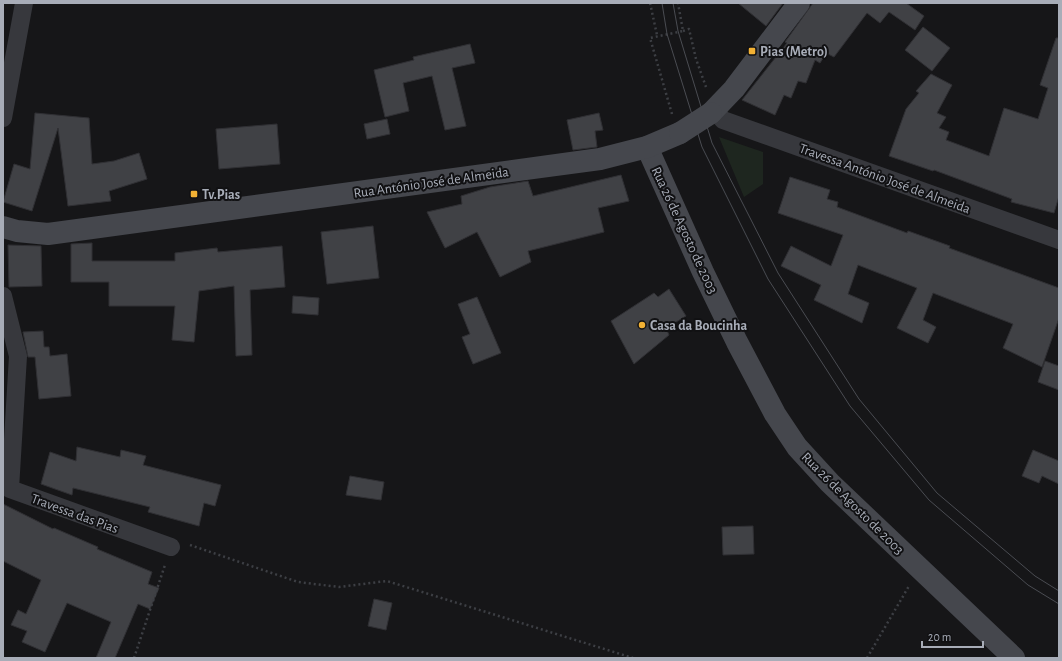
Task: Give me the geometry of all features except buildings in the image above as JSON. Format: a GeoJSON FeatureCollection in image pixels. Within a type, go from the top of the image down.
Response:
{"type":"FeatureCollection","features":[{"type":"Feature","properties":{"kind":"main road","name":"Rua António José de Almeida"},"geometry":{"type":"LineString","coordinates":[[3,227],[17,231],[48,234],[600,159],[647,147],[680,133],[713,112],[734,89],[799,3]]}},
{"type":"Feature","properties":{"kind":"main road","name":"Rua 26 de Agosto de 2003"},"geometry":{"type":"LineString","coordinates":[[647,147],[703,272],[775,414],[797,447],[830,483],[1014,658]]}},
{"type":"Feature","properties":{"kind":"street"},"geometry":{"type":"LineString","coordinates":[[3,118],[24,3]]}},
{"type":"Feature","properties":{"kind":"street","name":"Travessa António José de Almeida"},"geometry":{"type":"LineString","coordinates":[[713,112],[723,120],[1059,240]]}},
{"type":"Feature","properties":{"kind":"street","name":"Travessa das Pias"},"geometry":{"type":"LineString","coordinates":[[3,296],[18,356],[10,489],[171,548]]}},
{"type":"Feature","properties":{"kind":"path"},"geometry":{"type":"LineString","coordinates":[[650,3],[657,35]]}},
{"type":"Feature","properties":{"kind":"path"},"geometry":{"type":"LineString","coordinates":[[678,3],[683,31]]}},
{"type":"Feature","properties":{"kind":"path"},"geometry":{"type":"LineString","coordinates":[[670,104],[650,38],[657,35],[689,29],[696,59],[706,87]]}},
{"type":"Feature","properties":{"kind":"path"},"geometry":{"type":"LineString","coordinates":[[134,658],[171,548],[185,543],[298,582],[339,587],[387,581],[633,658]]}},
{"type":"Feature","properties":{"kind":"path"},"geometry":{"type":"LineString","coordinates":[[867,658],[895,608],[920,569]]}},
{"type":"Feature","properties":{"kind":"shaded area"},"geometry":{"type":"Polygon","coordinates":[[[719,137],[763,152],[763,184],[744,197],[719,137]]]}},
{"type":"Feature","properties":{"kind":"tram line"},"geometry":{"type":"LineString","coordinates":[[662,3],[667,34],[702,147],[768,279],[850,406],[929,500],[1028,585],[1059,604]]}},
{"type":"Feature","properties":{"kind":"tram line"},"geometry":{"type":"LineString","coordinates":[[673,3],[678,31],[712,143],[778,273],[859,399],[937,493],[1035,576],[1059,591]]}},
{"type":"Feature","properties":{"kind":"place","name":"Pias (Metro)"},"geometry":{"type":"Point","coordinates":[752,51]}},
{"type":"Feature","properties":{"kind":"place","name":"Tv.Pias"},"geometry":{"type":"Point","coordinates":[194,194]}},
{"type":"Feature","properties":{"kind":"place","name":"Casa da Boucinha"},"geometry":{"type":"Point","coordinates":[642,325]}}]}
